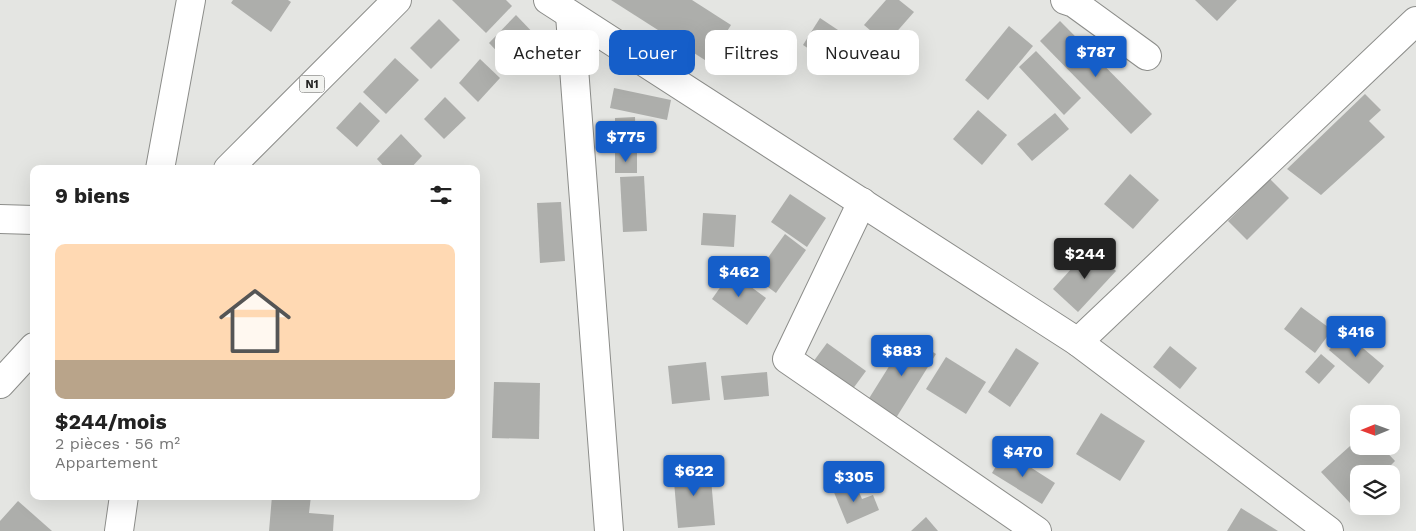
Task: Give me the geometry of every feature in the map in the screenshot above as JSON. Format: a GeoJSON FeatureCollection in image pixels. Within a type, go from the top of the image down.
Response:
{"type":"FeatureCollection","features":[{"type":"Feature","properties":{"kind":"main road"},"geometry":{"type":"LineString","coordinates":[[161,165],[191,0]]}},
{"type":"Feature","properties":{"kind":"main road","name":"N1"},"geometry":{"type":"LineString","coordinates":[[232,165],[397,0]]}},
{"type":"Feature","properties":{"kind":"main road"},"geometry":{"type":"LineString","coordinates":[[548,0],[1078,342],[1329,531]]}},
{"type":"Feature","properties":{"kind":"main road"},"geometry":{"type":"LineString","coordinates":[[1072,1],[1147,56]]}},
{"type":"Feature","properties":{"kind":"main road"},"geometry":{"type":"LineString","coordinates":[[570,15],[609,531]]}},
{"type":"Feature","properties":{"kind":"main road"},"geometry":{"type":"LineString","coordinates":[[1078,342],[1416,21]]}},
{"type":"Feature","properties":{"kind":"main road"},"geometry":{"type":"LineString","coordinates":[[862,202],[787,359],[1037,531]]}},
{"type":"Feature","properties":{"kind":"main road"},"geometry":{"type":"LineString","coordinates":[[0,219],[30,220]]}},
{"type":"Feature","properties":{"kind":"main road"},"geometry":{"type":"LineString","coordinates":[[0,384],[30,351]]}},
{"type":"Feature","properties":{"kind":"main road"},"geometry":{"type":"LineString","coordinates":[[119,531],[123,500]]}},
{"type":"Feature","properties":{"kind":"building"},"geometry":{"type":"Polygon","coordinates":[[[233,0],[288,0],[291,2],[271,32],[231,3],[233,0]]]}},
{"type":"Feature","properties":{"kind":"building"},"geometry":{"type":"Polygon","coordinates":[[[452,0],[506,0],[512,6],[486,33],[452,0]]]}},
{"type":"Feature","properties":{"kind":"building"},"geometry":{"type":"Polygon","coordinates":[[[611,0],[692,0],[731,25],[728,30],[705,30],[705,60],[695,54],[695,30],[658,30],[611,0]]]}},
{"type":"Feature","properties":{"kind":"building"},"geometry":{"type":"Polygon","coordinates":[[[886,0],[899,0],[914,12],[898,30],[870,30],[864,25],[886,0]]]}},
{"type":"Feature","properties":{"kind":"building"},"geometry":{"type":"Polygon","coordinates":[[[1195,0],[1237,0],[1217,21],[1195,0]]]}},
{"type":"Feature","properties":{"kind":"building"},"geometry":{"type":"Polygon","coordinates":[[[516,15],[530,30],[502,30],[516,15]]]}},
{"type":"Feature","properties":{"kind":"building"},"geometry":{"type":"Polygon","coordinates":[[[820,18],[838,30],[812,30],[820,18]]]}},
{"type":"Feature","properties":{"kind":"building"},"geometry":{"type":"Polygon","coordinates":[[[439,19],[460,40],[431,69],[410,48],[439,19]]]}},
{"type":"Feature","properties":{"kind":"building"},"geometry":{"type":"Polygon","coordinates":[[[1060,21],[1152,114],[1131,134],[1040,41],[1060,21]]]}},
{"type":"Feature","properties":{"kind":"building"},"geometry":{"type":"Polygon","coordinates":[[[1009,26],[1033,46],[988,100],[965,80],[1009,26]]]}},
{"type":"Feature","properties":{"kind":"building"},"geometry":{"type":"Polygon","coordinates":[[[495,37],[495,49],[489,43],[495,37]]]}},
{"type":"Feature","properties":{"kind":"building"},"geometry":{"type":"Polygon","coordinates":[[[807,39],[807,48],[803,45],[807,39]]]}},
{"type":"Feature","properties":{"kind":"building"},"geometry":{"type":"Polygon","coordinates":[[[1036,51],[1081,98],[1064,115],[1019,67],[1036,51]]]}},
{"type":"Feature","properties":{"kind":"building"},"geometry":{"type":"Polygon","coordinates":[[[395,58],[419,80],[386,114],[363,92],[395,58]]]}},
{"type":"Feature","properties":{"kind":"building"},"geometry":{"type":"Polygon","coordinates":[[[480,59],[500,78],[478,102],[459,83],[480,59]]]}},
{"type":"Feature","properties":{"kind":"building"},"geometry":{"type":"Polygon","coordinates":[[[614,88],[671,100],[667,120],[610,108],[614,88]]]}},
{"type":"Feature","properties":{"kind":"building"},"geometry":{"type":"Polygon","coordinates":[[[1365,94],[1381,110],[1369,121],[1385,137],[1321,195],[1287,169],[1365,94]]]}},
{"type":"Feature","properties":{"kind":"building"},"geometry":{"type":"Polygon","coordinates":[[[445,97],[466,118],[444,139],[424,119],[445,97]]]}},
{"type":"Feature","properties":{"kind":"building"},"geometry":{"type":"Polygon","coordinates":[[[360,102],[380,121],[357,147],[336,128],[360,102]]]}},
{"type":"Feature","properties":{"kind":"building"},"geometry":{"type":"Polygon","coordinates":[[[978,110],[1007,135],[982,165],[953,139],[978,110]]]}},
{"type":"Feature","properties":{"kind":"building"},"geometry":{"type":"Polygon","coordinates":[[[1055,113],[1069,129],[1032,161],[1017,144],[1055,113]]]}},
{"type":"Feature","properties":{"kind":"building"},"geometry":{"type":"Polygon","coordinates":[[[635,117],[636,143],[615,143],[615,118],[635,117]]]}},
{"type":"Feature","properties":{"kind":"building"},"geometry":{"type":"Polygon","coordinates":[[[401,134],[422,156],[414,165],[382,165],[377,159],[401,134]]]}},
{"type":"Feature","properties":{"kind":"building"},"geometry":{"type":"Polygon","coordinates":[[[615,153],[637,153],[637,173],[615,173],[615,153]]]}},
{"type":"Feature","properties":{"kind":"building"},"geometry":{"type":"Polygon","coordinates":[[[1130,174],[1159,200],[1133,229],[1104,204],[1130,174]]]}},
{"type":"Feature","properties":{"kind":"building"},"geometry":{"type":"Polygon","coordinates":[[[644,176],[647,231],[623,232],[620,177],[644,176]]]}},
{"type":"Feature","properties":{"kind":"building"},"geometry":{"type":"Polygon","coordinates":[[[1270,179],[1289,198],[1247,240],[1228,221],[1270,179]]]}},
{"type":"Feature","properties":{"kind":"building"},"geometry":{"type":"Polygon","coordinates":[[[790,194],[826,218],[807,247],[771,222],[790,194]]]}},
{"type":"Feature","properties":{"kind":"building"},"geometry":{"type":"Polygon","coordinates":[[[561,202],[565,261],[540,263],[537,203],[561,202]]]}},
{"type":"Feature","properties":{"kind":"building"},"geometry":{"type":"Polygon","coordinates":[[[703,213],[736,215],[734,247],[701,245],[703,213]]]}},
{"type":"Feature","properties":{"kind":"building"},"geometry":{"type":"Polygon","coordinates":[[[785,234],[806,250],[776,293],[754,277],[785,234]]]}},
{"type":"Feature","properties":{"kind":"building"},"geometry":{"type":"Polygon","coordinates":[[[1091,247],[1116,271],[1078,312],[1053,289],[1091,247]]]}},
{"type":"Feature","properties":{"kind":"building"},"geometry":{"type":"Polygon","coordinates":[[[731,272],[766,298],[747,325],[712,299],[731,272]]]}},
{"type":"Feature","properties":{"kind":"building"},"geometry":{"type":"Polygon","coordinates":[[[1301,307],[1332,330],[1315,353],[1284,329],[1301,307]]]}},
{"type":"Feature","properties":{"kind":"building"},"geometry":{"type":"Polygon","coordinates":[[[1344,332],[1384,366],[1369,384],[1329,350],[1344,332]]]}},
{"type":"Feature","properties":{"kind":"building"},"geometry":{"type":"Polygon","coordinates":[[[908,336],[936,354],[896,418],[868,400],[908,336]]]}},
{"type":"Feature","properties":{"kind":"building"},"geometry":{"type":"Polygon","coordinates":[[[827,343],[866,371],[852,390],[813,362],[827,343]]]}},
{"type":"Feature","properties":{"kind":"building"},"geometry":{"type":"Polygon","coordinates":[[[1170,346],[1197,368],[1180,389],[1153,367],[1170,346]]]}},
{"type":"Feature","properties":{"kind":"building"},"geometry":{"type":"Polygon","coordinates":[[[1016,348],[1039,363],[1010,407],[988,392],[1016,348]]]}},
{"type":"Feature","properties":{"kind":"building"},"geometry":{"type":"Polygon","coordinates":[[[1321,354],[1335,366],[1319,384],[1305,372],[1321,354]]]}},
{"type":"Feature","properties":{"kind":"building"},"geometry":{"type":"Polygon","coordinates":[[[946,357],[986,382],[966,414],[926,389],[946,357]]]}},
{"type":"Feature","properties":{"kind":"building"},"geometry":{"type":"Polygon","coordinates":[[[706,362],[710,400],[672,404],[668,366],[706,362]]]}},
{"type":"Feature","properties":{"kind":"building"},"geometry":{"type":"Polygon","coordinates":[[[767,372],[769,396],[724,400],[721,376],[767,372]]]}},
{"type":"Feature","properties":{"kind":"building"},"geometry":{"type":"Polygon","coordinates":[[[494,382],[540,383],[539,439],[492,438],[494,382]]]}},
{"type":"Feature","properties":{"kind":"building"},"geometry":{"type":"Polygon","coordinates":[[[1101,413],[1145,441],[1120,481],[1076,454],[1101,413]]]}},
{"type":"Feature","properties":{"kind":"building"},"geometry":{"type":"Polygon","coordinates":[[[1350,446],[1350,455],[1389,455],[1395,461],[1391,465],[1350,465],[1350,503],[1321,472],[1350,446]]]}},
{"type":"Feature","properties":{"kind":"building"},"geometry":{"type":"Polygon","coordinates":[[[1005,451],[1055,483],[1042,504],[992,473],[1005,451]]]}},
{"type":"Feature","properties":{"kind":"building"},"geometry":{"type":"Polygon","coordinates":[[[710,467],[715,525],[678,528],[673,470],[710,467]]]}},
{"type":"Feature","properties":{"kind":"building"},"geometry":{"type":"Polygon","coordinates":[[[854,481],[862,499],[873,495],[879,510],[847,524],[833,490],[854,481]]]}},
{"type":"Feature","properties":{"kind":"building"},"geometry":{"type":"Polygon","coordinates":[[[272,500],[311,500],[309,513],[334,515],[333,531],[269,531],[272,500]]]}},
{"type":"Feature","properties":{"kind":"building"},"geometry":{"type":"Polygon","coordinates":[[[18,501],[52,531],[0,531],[0,521],[18,501]]]}},
{"type":"Feature","properties":{"kind":"building"},"geometry":{"type":"Polygon","coordinates":[[[1241,508],[1278,531],[1227,531],[1241,508]]]}},
{"type":"Feature","properties":{"kind":"building"},"geometry":{"type":"Polygon","coordinates":[[[926,517],[938,531],[911,531],[926,517]]]}}]}
